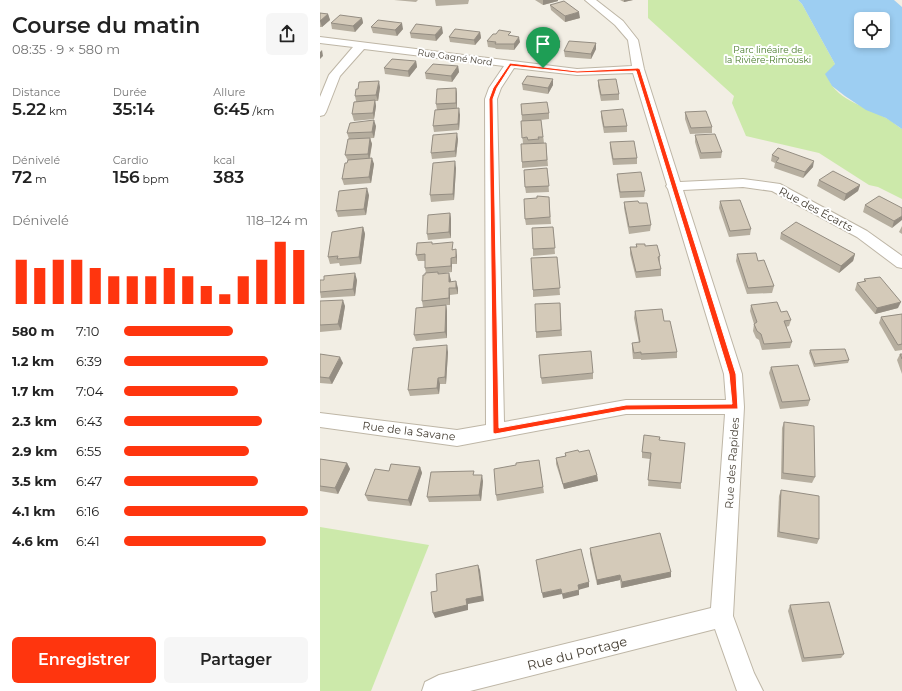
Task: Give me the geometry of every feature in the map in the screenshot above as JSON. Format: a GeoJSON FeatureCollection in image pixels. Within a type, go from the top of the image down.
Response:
{"type":"FeatureCollection","features":[{"type":"Feature","properties":{"kind":"street","name":"Rue des Rapides"},"geometry":{"type":"LineString","coordinates":[[590,0],[619,23],[632,40],[638,69],[673,186],[733,374],[735,407],[722,616],[744,680],[751,691]]}},
{"type":"Feature","properties":{"kind":"street","name":"Rue Gagné Nord"},"geometry":{"type":"LineString","coordinates":[[320,40],[510,65],[577,72],[638,69]]}},
{"type":"Feature","properties":{"kind":"street"},"geometry":{"type":"LineString","coordinates":[[320,112],[335,75],[361,45]]}},
{"type":"Feature","properties":{"kind":"street"},"geometry":{"type":"LineString","coordinates":[[495,431],[491,99],[495,88],[510,65]]}},
{"type":"Feature","properties":{"kind":"street","name":"Rue des Écarts"},"geometry":{"type":"LineString","coordinates":[[673,186],[743,183],[775,187],[862,234],[902,263]]}},
{"type":"Feature","properties":{"kind":"street","name":"Rue de la Savane"},"geometry":{"type":"LineString","coordinates":[[320,420],[458,438],[626,407],[735,407]]}},
{"type":"Feature","properties":{"kind":"street","name":"Rue du Portage"},"geometry":{"type":"LineString","coordinates":[[434,691],[440,687],[722,616]]}},
{"type":"Feature","properties":{"kind":"green space","name":"Parc linéaire de la Rivière-Rimouski"},"geometry":{"type":"Polygon","coordinates":[[[648,0],[798,0],[802,4],[835,64],[829,80],[833,87],[854,103],[879,114],[902,129],[902,199],[878,187],[869,185],[819,153],[746,136],[732,103],[734,96],[648,18],[648,0]]]}},
{"type":"Feature","properties":{"kind":"green space"},"geometry":{"type":"Polygon","coordinates":[[[320,527],[429,545],[371,691],[320,691],[320,527]]]}},
{"type":"Feature","properties":{"kind":"water"},"geometry":{"type":"Polygon","coordinates":[[[798,0],[894,0],[902,7],[902,129],[886,118],[866,110],[832,86],[825,74],[835,64],[802,4],[798,0]]]}},
{"type":"Feature","properties":{"kind":"building"},"geometry":{"type":"Polygon","coordinates":[[[564,1],[579,12],[565,16],[550,5],[564,1]]]}},
{"type":"Feature","properties":{"kind":"building"},"geometry":{"type":"Polygon","coordinates":[[[320,13],[328,14],[320,21],[320,13]]]}},
{"type":"Feature","properties":{"kind":"building"},"geometry":{"type":"Polygon","coordinates":[[[340,15],[362,18],[353,26],[331,23],[340,15]]]}},
{"type":"Feature","properties":{"kind":"building"},"geometry":{"type":"Polygon","coordinates":[[[378,20],[402,23],[395,30],[371,27],[378,20]]]}},
{"type":"Feature","properties":{"kind":"building"},"geometry":{"type":"Polygon","coordinates":[[[416,24],[442,27],[435,35],[410,33],[416,24]]]}},
{"type":"Feature","properties":{"kind":"building"},"geometry":{"type":"Polygon","coordinates":[[[455,29],[480,32],[474,40],[449,37],[455,29]]]}},
{"type":"Feature","properties":{"kind":"building"},"geometry":{"type":"Polygon","coordinates":[[[499,30],[511,32],[508,35],[519,37],[514,44],[495,44],[496,42],[487,41],[499,30]]]}},
{"type":"Feature","properties":{"kind":"building"},"geometry":{"type":"Polygon","coordinates":[[[533,38],[560,41],[554,50],[527,47],[533,38]]]}},
{"type":"Feature","properties":{"kind":"building"},"geometry":{"type":"Polygon","coordinates":[[[569,41],[596,43],[591,54],[564,51],[569,41]]]}},
{"type":"Feature","properties":{"kind":"building"},"geometry":{"type":"Polygon","coordinates":[[[392,59],[416,61],[408,71],[384,68],[392,59]]]}},
{"type":"Feature","properties":{"kind":"building"},"geometry":{"type":"Polygon","coordinates":[[[433,64],[458,66],[451,76],[425,73],[433,64]]]}},
{"type":"Feature","properties":{"kind":"building"},"geometry":{"type":"Polygon","coordinates":[[[527,76],[553,79],[548,88],[522,84],[527,76]]]}},
{"type":"Feature","properties":{"kind":"building"},"geometry":{"type":"Polygon","coordinates":[[[616,79],[619,94],[601,95],[598,80],[616,79]]]}},
{"type":"Feature","properties":{"kind":"building"},"geometry":{"type":"Polygon","coordinates":[[[379,81],[376,95],[355,96],[359,82],[379,81]]]}},
{"type":"Feature","properties":{"kind":"building"},"geometry":{"type":"Polygon","coordinates":[[[456,88],[456,103],[436,104],[437,89],[456,88]]]}},
{"type":"Feature","properties":{"kind":"building"},"geometry":{"type":"Polygon","coordinates":[[[375,100],[373,113],[352,114],[354,102],[375,100]]]}},
{"type":"Feature","properties":{"kind":"building"},"geometry":{"type":"Polygon","coordinates":[[[547,102],[549,113],[522,115],[521,104],[547,102]]]}},
{"type":"Feature","properties":{"kind":"building"},"geometry":{"type":"Polygon","coordinates":[[[459,108],[458,124],[433,126],[435,110],[459,108]]]}},
{"type":"Feature","properties":{"kind":"building"},"geometry":{"type":"Polygon","coordinates":[[[623,109],[627,126],[604,127],[601,111],[623,109]]]}},
{"type":"Feature","properties":{"kind":"building"},"geometry":{"type":"Polygon","coordinates":[[[706,111],[712,127],[691,128],[685,112],[706,111]]]}},
{"type":"Feature","properties":{"kind":"building"},"geometry":{"type":"Polygon","coordinates":[[[374,120],[372,132],[347,133],[350,123],[374,120]]]}},
{"type":"Feature","properties":{"kind":"building"},"geometry":{"type":"Polygon","coordinates":[[[541,120],[543,137],[528,140],[527,137],[522,138],[521,121],[541,120]]]}},
{"type":"Feature","properties":{"kind":"building"},"geometry":{"type":"Polygon","coordinates":[[[457,133],[455,151],[431,153],[433,135],[457,133]]]}},
{"type":"Feature","properties":{"kind":"building"},"geometry":{"type":"Polygon","coordinates":[[[715,134],[722,152],[701,153],[695,135],[715,134]]]}},
{"type":"Feature","properties":{"kind":"building"},"geometry":{"type":"Polygon","coordinates":[[[370,138],[368,154],[345,155],[348,139],[370,138]]]}},
{"type":"Feature","properties":{"kind":"building"},"geometry":{"type":"Polygon","coordinates":[[[634,141],[637,158],[613,159],[610,142],[634,141]]]}},
{"type":"Feature","properties":{"kind":"building"},"geometry":{"type":"Polygon","coordinates":[[[546,143],[547,160],[522,162],[521,144],[546,143]]]}},
{"type":"Feature","properties":{"kind":"building"},"geometry":{"type":"Polygon","coordinates":[[[778,148],[814,161],[805,172],[776,162],[779,158],[772,155],[778,148]]]}},
{"type":"Feature","properties":{"kind":"building"},"geometry":{"type":"Polygon","coordinates":[[[372,158],[369,177],[342,179],[345,163],[347,163],[348,160],[372,158]]]}},
{"type":"Feature","properties":{"kind":"building"},"geometry":{"type":"Polygon","coordinates":[[[455,161],[453,194],[430,195],[433,163],[455,161]]]}},
{"type":"Feature","properties":{"kind":"building"},"geometry":{"type":"Polygon","coordinates":[[[547,168],[549,186],[525,187],[524,170],[547,168]]]}},
{"type":"Feature","properties":{"kind":"building"},"geometry":{"type":"Polygon","coordinates":[[[833,171],[860,185],[846,194],[819,180],[833,171]]]}},
{"type":"Feature","properties":{"kind":"building"},"geometry":{"type":"Polygon","coordinates":[[[641,172],[645,191],[620,192],[617,174],[641,172]]]}},
{"type":"Feature","properties":{"kind":"building"},"geometry":{"type":"Polygon","coordinates":[[[367,188],[364,209],[336,211],[339,191],[367,188]]]}},
{"type":"Feature","properties":{"kind":"building"},"geometry":{"type":"Polygon","coordinates":[[[537,196],[549,197],[550,217],[525,219],[524,199],[537,198],[537,196]]]}},
{"type":"Feature","properties":{"kind":"building"},"geometry":{"type":"Polygon","coordinates":[[[879,196],[902,208],[902,216],[894,221],[865,205],[879,196]]]}},
{"type":"Feature","properties":{"kind":"building"},"geometry":{"type":"Polygon","coordinates":[[[740,200],[751,229],[730,231],[720,201],[740,200]]]}},
{"type":"Feature","properties":{"kind":"building"},"geometry":{"type":"Polygon","coordinates":[[[638,201],[639,203],[647,203],[651,225],[629,227],[624,202],[638,201]]]}},
{"type":"Feature","properties":{"kind":"building"},"geometry":{"type":"Polygon","coordinates":[[[450,213],[449,232],[427,234],[428,215],[450,213]]]}},
{"type":"Feature","properties":{"kind":"building"},"geometry":{"type":"Polygon","coordinates":[[[796,222],[855,254],[841,266],[781,233],[796,222]]]}},
{"type":"Feature","properties":{"kind":"building"},"geometry":{"type":"Polygon","coordinates":[[[363,227],[359,257],[337,259],[338,256],[328,257],[332,232],[363,227]]]}},
{"type":"Feature","properties":{"kind":"building"},"geometry":{"type":"Polygon","coordinates":[[[553,227],[555,248],[533,249],[532,228],[553,227]]]}},
{"type":"Feature","properties":{"kind":"building"},"geometry":{"type":"Polygon","coordinates":[[[432,242],[432,244],[453,242],[452,250],[456,249],[456,257],[451,258],[451,266],[425,268],[425,254],[416,255],[417,243],[432,242]]]}},
{"type":"Feature","properties":{"kind":"building"},"geometry":{"type":"Polygon","coordinates":[[[636,244],[645,244],[645,246],[657,245],[661,269],[636,272],[630,247],[637,247],[636,244]]]}},
{"type":"Feature","properties":{"kind":"building"},"geometry":{"type":"Polygon","coordinates":[[[756,253],[758,261],[764,260],[774,286],[748,288],[737,254],[756,253]]]}},
{"type":"Feature","properties":{"kind":"building"},"geometry":{"type":"Polygon","coordinates":[[[557,257],[560,288],[533,290],[531,258],[557,257]]]}},
{"type":"Feature","properties":{"kind":"building"},"geometry":{"type":"Polygon","coordinates":[[[438,272],[438,274],[449,273],[449,282],[456,281],[456,288],[449,288],[449,298],[422,301],[423,275],[425,275],[425,273],[438,272]]]}},
{"type":"Feature","properties":{"kind":"building"},"geometry":{"type":"Polygon","coordinates":[[[355,273],[353,289],[320,292],[320,280],[324,280],[324,276],[355,273]]]}},
{"type":"Feature","properties":{"kind":"building"},"geometry":{"type":"Polygon","coordinates":[[[880,277],[901,302],[877,308],[857,283],[866,281],[864,279],[880,277]]]}},
{"type":"Feature","properties":{"kind":"building"},"geometry":{"type":"Polygon","coordinates":[[[343,300],[338,324],[320,325],[320,301],[343,300]]]}},
{"type":"Feature","properties":{"kind":"building"},"geometry":{"type":"Polygon","coordinates":[[[777,302],[781,312],[787,311],[791,320],[784,321],[792,342],[764,344],[761,334],[757,331],[754,324],[757,322],[751,305],[777,302]]]}},
{"type":"Feature","properties":{"kind":"building"},"geometry":{"type":"Polygon","coordinates":[[[560,303],[561,330],[536,332],[535,304],[560,303]]]}},
{"type":"Feature","properties":{"kind":"building"},"geometry":{"type":"Polygon","coordinates":[[[446,305],[445,332],[414,335],[416,308],[446,305]]]}},
{"type":"Feature","properties":{"kind":"building"},"geometry":{"type":"Polygon","coordinates":[[[662,309],[664,321],[670,321],[677,352],[634,353],[632,343],[640,342],[635,311],[662,309]]]}},
{"type":"Feature","properties":{"kind":"building"},"geometry":{"type":"Polygon","coordinates":[[[902,314],[902,344],[898,345],[881,317],[902,314]]]}},
{"type":"Feature","properties":{"kind":"building"},"geometry":{"type":"Polygon","coordinates":[[[447,345],[445,377],[438,378],[437,388],[408,390],[413,348],[447,345]]]}},
{"type":"Feature","properties":{"kind":"building"},"geometry":{"type":"Polygon","coordinates":[[[845,349],[849,360],[815,364],[810,350],[845,349]]]}},
{"type":"Feature","properties":{"kind":"building"},"geometry":{"type":"Polygon","coordinates":[[[591,351],[593,373],[541,378],[539,355],[591,351]]]}},
{"type":"Feature","properties":{"kind":"building"},"geometry":{"type":"Polygon","coordinates":[[[320,354],[340,357],[329,378],[320,377],[320,354]]]}},
{"type":"Feature","properties":{"kind":"building"},"geometry":{"type":"Polygon","coordinates":[[[798,365],[810,400],[782,402],[771,367],[798,365]]]}},
{"type":"Feature","properties":{"kind":"building"},"geometry":{"type":"Polygon","coordinates":[[[784,422],[814,426],[815,477],[783,473],[784,422]]]}},
{"type":"Feature","properties":{"kind":"building"},"geometry":{"type":"Polygon","coordinates":[[[644,435],[660,437],[659,440],[685,443],[681,483],[648,480],[651,453],[642,452],[644,435]]]}},
{"type":"Feature","properties":{"kind":"building"},"geometry":{"type":"Polygon","coordinates":[[[578,450],[579,452],[589,450],[597,475],[563,484],[556,458],[566,456],[565,453],[578,450]]]}},
{"type":"Feature","properties":{"kind":"building"},"geometry":{"type":"Polygon","coordinates":[[[320,459],[347,463],[335,488],[320,486],[320,459]]]}},
{"type":"Feature","properties":{"kind":"building"},"geometry":{"type":"Polygon","coordinates":[[[539,460],[543,487],[496,495],[494,469],[516,465],[516,463],[539,460]]]}},
{"type":"Feature","properties":{"kind":"building"},"geometry":{"type":"Polygon","coordinates":[[[391,464],[420,467],[408,500],[365,495],[375,469],[389,471],[391,464]]]}},
{"type":"Feature","properties":{"kind":"building"},"geometry":{"type":"Polygon","coordinates":[[[474,471],[473,475],[482,475],[479,495],[427,497],[431,472],[474,471]]]}},
{"type":"Feature","properties":{"kind":"building"},"geometry":{"type":"Polygon","coordinates":[[[781,490],[819,496],[819,539],[779,532],[781,490]]]}},
{"type":"Feature","properties":{"kind":"building"},"geometry":{"type":"Polygon","coordinates":[[[660,533],[671,572],[622,582],[620,575],[597,580],[590,548],[660,533]]]}},
{"type":"Feature","properties":{"kind":"building"},"geometry":{"type":"Polygon","coordinates":[[[581,549],[589,582],[578,585],[579,590],[562,594],[561,589],[542,593],[536,560],[581,549]]]}},
{"type":"Feature","properties":{"kind":"building"},"geometry":{"type":"Polygon","coordinates":[[[478,565],[482,596],[466,599],[467,605],[433,613],[431,592],[437,591],[436,574],[478,565]]]}},
{"type":"Feature","properties":{"kind":"building"},"geometry":{"type":"Polygon","coordinates":[[[829,602],[844,654],[804,658],[790,605],[829,602]]]}},
{"type":"Feature","properties":{"kind":"route"},"geometry":{"type":"LineString","coordinates":[[510,65],[543,68],[577,72],[638,69],[673,186],[733,374],[735,407],[626,407],[495,431],[491,99],[495,88],[510,65]]}}]}
